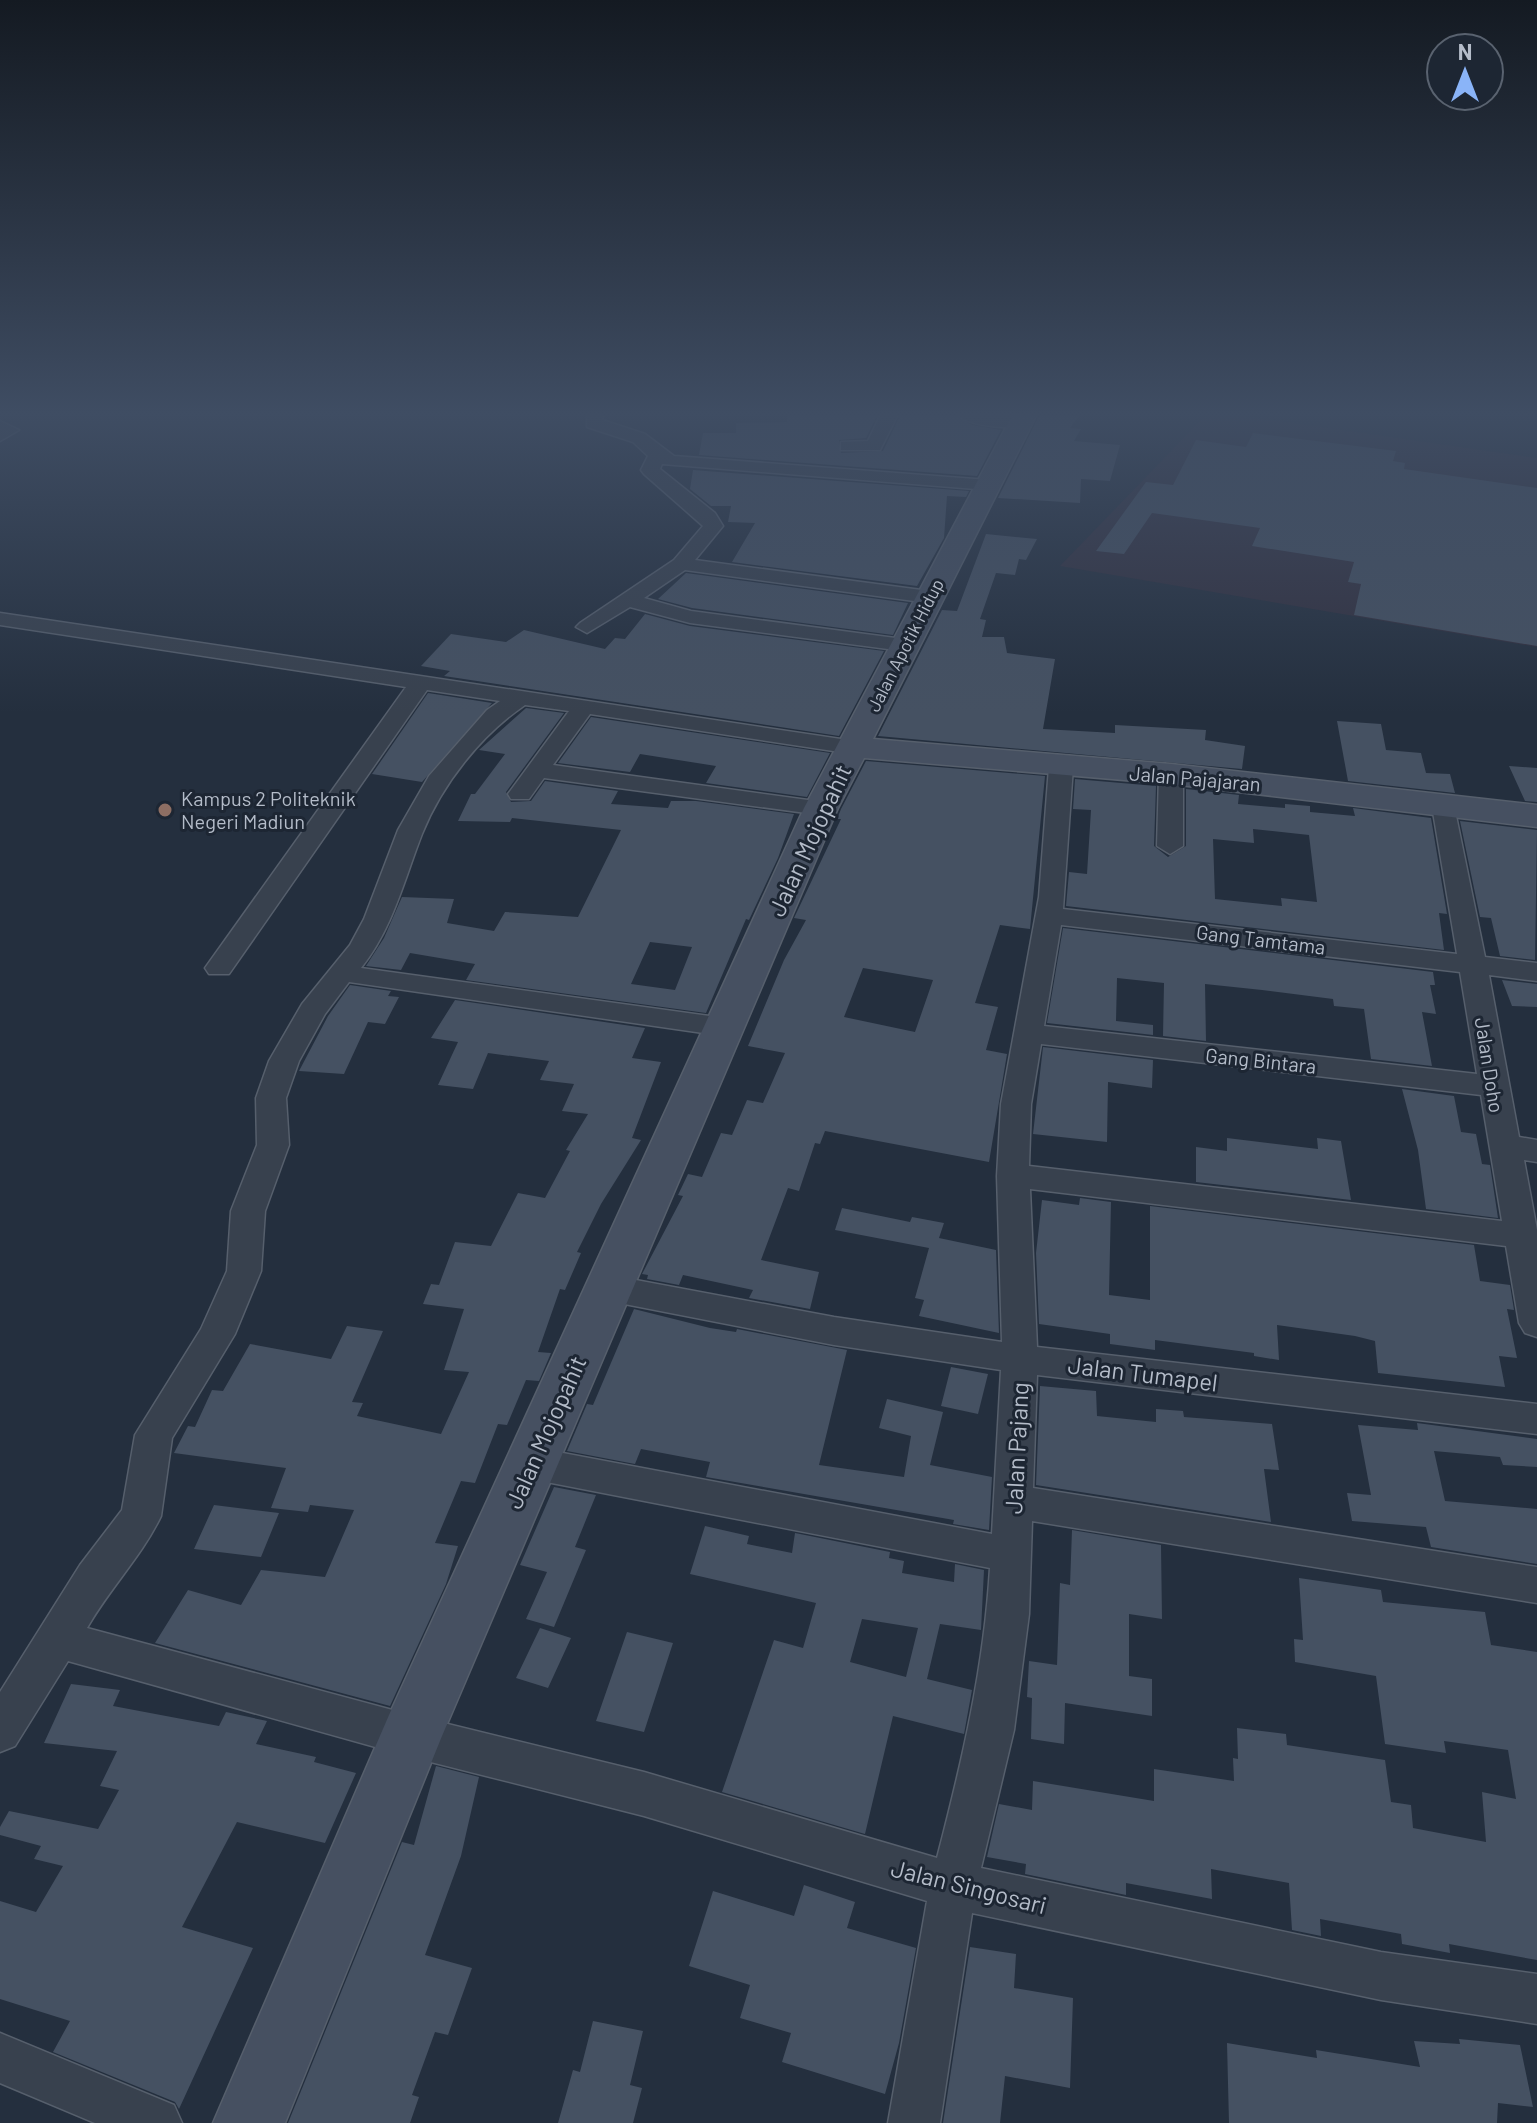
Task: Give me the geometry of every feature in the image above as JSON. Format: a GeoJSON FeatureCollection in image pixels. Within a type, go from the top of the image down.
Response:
{"type":"FeatureCollection","features":[{"type":"Feature","properties":{"kind":"street"},"geometry":{"type":"LineString","coordinates":[[587,627],[681,564],[713,526],[706,515]]}},
{"type":"Feature","properties":{"kind":"street","name":"Jalan Apotik Hidup"},"geometry":{"type":"LineString","coordinates":[[853,747],[972,515]]}},
{"type":"Feature","properties":{"kind":"street"},"geometry":{"type":"LineString","coordinates":[[681,564],[929,597]]}},
{"type":"Feature","properties":{"kind":"street"},"geometry":{"type":"LineString","coordinates":[[627,600],[690,617],[903,645]]}},
{"type":"Feature","properties":{"kind":"street"},"geometry":{"type":"LineString","coordinates":[[0,619],[853,747]]}},
{"type":"Feature","properties":{"kind":"street"},"geometry":{"type":"LineString","coordinates":[[219,968],[420,683]]}},
{"type":"Feature","properties":{"kind":"street"},"geometry":{"type":"LineString","coordinates":[[0,1731],[94,1578],[141,1516],[154,1435],[217,1334],[244,1271],[248,1211],[273,1145],[271,1098],[284,1061],[312,1010],[362,948],[378,919],[411,830],[441,776],[481,729],[519,698]]}},
{"type":"Feature","properties":{"kind":"street"},"geometry":{"type":"LineString","coordinates":[[520,794],[584,707]]}},
{"type":"Feature","properties":{"kind":"street","name":"Jalan Pajajaran"},"geometry":{"type":"LineString","coordinates":[[853,747],[1171,774],[1537,816]]}},
{"type":"Feature","properties":{"kind":"street","name":"Jalan Mojopahit"},"geometry":{"type":"LineString","coordinates":[[249,2123],[411,1736],[821,808],[853,747]]}},
{"type":"Feature","properties":{"kind":"street","name":"Jalan Pajang"},"geometry":{"type":"LineString","coordinates":[[914,2123],[953,1886],[992,1730],[1008,1614],[1008,1554],[1014,1502],[1020,1359],[1013,1176],[1016,1104],[1048,915],[1061,767]]}},
{"type":"Feature","properties":{"kind":"street"},"geometry":{"type":"LineString","coordinates":[[536,770],[821,808]]}},
{"type":"Feature","properties":{"kind":"street"},"geometry":{"type":"LineString","coordinates":[[1170,846],[1171,774]]}},
{"type":"Feature","properties":{"kind":"street","name":"Jalan Doho"},"geometry":{"type":"LineString","coordinates":[[1444,806],[1519,1235],[1532,1280],[1537,1323]]}},
{"type":"Feature","properties":{"kind":"street","name":"Gang Tamtama"},"geometry":{"type":"LineString","coordinates":[[1048,915],[1537,972]]}},
{"type":"Feature","properties":{"kind":"street"},"geometry":{"type":"LineString","coordinates":[[359,976],[724,1027]]}},
{"type":"Feature","properties":{"kind":"street","name":"Gang Bintara"},"geometry":{"type":"LineString","coordinates":[[1026,1033],[1495,1086]]}},
{"type":"Feature","properties":{"kind":"street"},"geometry":{"type":"LineString","coordinates":[[1503,1146],[1537,1151]]}},
{"type":"Feature","properties":{"kind":"street"},"geometry":{"type":"LineString","coordinates":[[1013,1176],[1519,1235]]}},
{"type":"Feature","properties":{"kind":"street","name":"Jalan Tumapel"},"geometry":{"type":"LineString","coordinates":[[609,1288],[834,1331],[1020,1359],[1537,1419]]}},
{"type":"Feature","properties":{"kind":"street"},"geometry":{"type":"LineString","coordinates":[[531,1463],[1008,1554]]}},
{"type":"Feature","properties":{"kind":"street"},"geometry":{"type":"LineString","coordinates":[[1014,1502],[1537,1585]]}},
{"type":"Feature","properties":{"kind":"street","name":"Jalan Singosari"},"geometry":{"type":"LineString","coordinates":[[58,1639],[411,1736],[644,1794],[953,1886],[1381,1976],[1537,1999]]}},
{"type":"Feature","properties":{"kind":"street"},"geometry":{"type":"LineString","coordinates":[[0,2058],[156,2123]]}},
{"type":"Feature","properties":{"kind":"shaded area"},"geometry":{"type":"Polygon","coordinates":[[[1109,515],[1537,515],[1537,647],[1060,566],[1109,515]]]}},
{"type":"Feature","properties":{"kind":"building"},"geometry":{"type":"Polygon","coordinates":[[[729,515],[946,515],[944,538],[917,586],[732,562],[755,523],[728,522],[729,515]]]}},
{"type":"Feature","properties":{"kind":"building"},"geometry":{"type":"Polygon","coordinates":[[[1122,515],[1151,515],[1124,554],[1096,551],[1122,515]]]}},
{"type":"Feature","properties":{"kind":"building"},"geometry":{"type":"Polygon","coordinates":[[[1167,515],[1537,515],[1537,646],[1354,615],[1361,584],[1348,582],[1354,562],[1252,546],[1260,528],[1167,515]]]}},
{"type":"Feature","properties":{"kind":"building"},"geometry":{"type":"Polygon","coordinates":[[[986,534],[1037,539],[1026,560],[1019,559],[1015,575],[996,573],[980,619],[986,620],[982,637],[1004,637],[1007,653],[1055,659],[1043,729],[1115,733],[1115,725],[1206,730],[1205,740],[1245,746],[1242,769],[878,736],[942,610],[957,611],[986,534]]]}},
{"type":"Feature","properties":{"kind":"building"},"geometry":{"type":"Polygon","coordinates":[[[686,573],[908,603],[893,635],[692,608],[658,599],[686,573]]]}},
{"type":"Feature","properties":{"kind":"building"},"geometry":{"type":"Polygon","coordinates":[[[645,614],[690,626],[884,651],[839,736],[444,676],[450,671],[421,666],[451,634],[506,642],[524,630],[605,649],[615,638],[625,639],[645,614]]]}},
{"type":"Feature","properties":{"kind":"building"},"geometry":{"type":"Polygon","coordinates":[[[428,693],[492,703],[422,782],[372,774],[428,693]]]}},
{"type":"Feature","properties":{"kind":"building"},"geometry":{"type":"Polygon","coordinates":[[[526,708],[564,713],[506,792],[511,802],[531,801],[545,781],[618,791],[611,804],[668,808],[671,801],[696,801],[794,814],[778,858],[749,920],[746,919],[706,1013],[466,980],[475,964],[410,953],[401,970],[366,966],[384,938],[402,897],[454,899],[447,923],[494,931],[505,912],[578,917],[621,830],[512,818],[510,822],[458,821],[471,794],[475,794],[505,754],[479,750],[526,708]],[[650,942],[631,984],[675,990],[692,947],[650,942]]]}},
{"type":"Feature","properties":{"kind":"building"},"geometry":{"type":"Polygon","coordinates":[[[591,717],[830,753],[807,797],[706,783],[716,766],[640,754],[630,772],[558,763],[591,717]]]}},
{"type":"Feature","properties":{"kind":"building"},"geometry":{"type":"Polygon","coordinates":[[[1337,721],[1381,724],[1386,750],[1421,753],[1426,773],[1450,774],[1455,793],[1348,781],[1337,721]]]}},
{"type":"Feature","properties":{"kind":"building"},"geometry":{"type":"Polygon","coordinates":[[[866,761],[1045,776],[1030,929],[1000,925],[975,1003],[998,1007],[986,1050],[1007,1054],[989,1162],[825,1131],[820,1144],[815,1143],[799,1191],[788,1188],[761,1260],[819,1272],[810,1309],[749,1298],[753,1290],[683,1275],[679,1285],[647,1279],[648,1275],[642,1274],[683,1196],[678,1195],[688,1174],[702,1177],[721,1133],[732,1135],[747,1100],[763,1103],[785,1053],[748,1046],[784,960],[806,920],[794,918],[841,819],[837,819],[866,761]],[[863,968],[844,1017],[915,1032],[933,980],[863,968]]]}},
{"type":"Feature","properties":{"kind":"building"},"geometry":{"type":"Polygon","coordinates":[[[1509,766],[1537,768],[1537,802],[1525,801],[1509,766]]]}},
{"type":"Feature","properties":{"kind":"building"},"geometry":{"type":"Polygon","coordinates":[[[1075,779],[1156,786],[1154,846],[1168,857],[1186,846],[1186,789],[1239,795],[1238,804],[1285,808],[1285,804],[1310,806],[1310,812],[1355,816],[1353,808],[1431,818],[1447,914],[1439,913],[1444,950],[1066,906],[1069,872],[1087,874],[1091,810],[1073,809],[1075,779]],[[1253,829],[1254,843],[1213,839],[1215,899],[1282,906],[1281,898],[1317,902],[1309,835],[1253,829]]]}},
{"type":"Feature","properties":{"kind":"building"},"geometry":{"type":"Polygon","coordinates":[[[1460,821],[1537,830],[1535,960],[1500,956],[1491,918],[1480,917],[1460,821]]]}},
{"type":"Feature","properties":{"kind":"building"},"geometry":{"type":"Polygon","coordinates":[[[1063,928],[1433,972],[1435,985],[1430,985],[1436,1014],[1422,1012],[1432,1066],[1371,1059],[1364,1009],[1334,1006],[1333,999],[1262,990],[1205,984],[1206,1041],[1163,1036],[1164,983],[1117,978],[1116,1021],[1153,1025],[1153,1035],[1047,1023],[1063,928]]]}},
{"type":"Feature","properties":{"kind":"building"},"geometry":{"type":"Polygon","coordinates":[[[1502,980],[1537,984],[1537,1007],[1512,1006],[1502,980]]]}},
{"type":"Feature","properties":{"kind":"building"},"geometry":{"type":"Polygon","coordinates":[[[350,985],[391,991],[388,996],[399,997],[385,1024],[368,1022],[344,1074],[299,1071],[328,1016],[350,985]]]}},
{"type":"Feature","properties":{"kind":"building"},"geometry":{"type":"Polygon","coordinates":[[[455,1000],[645,1028],[632,1058],[661,1062],[632,1138],[641,1140],[601,1204],[577,1252],[581,1253],[565,1290],[560,1289],[538,1352],[551,1353],[539,1381],[526,1380],[507,1425],[498,1424],[475,1483],[461,1481],[435,1543],[458,1546],[446,1584],[390,1706],[155,1643],[188,1590],[241,1605],[261,1570],[325,1577],[354,1510],[310,1505],[308,1512],[271,1508],[286,1468],[174,1453],[188,1426],[195,1427],[212,1390],[223,1391],[250,1344],[331,1359],[347,1326],[383,1331],[352,1402],[363,1403],[357,1416],[441,1434],[469,1372],[444,1370],[464,1309],[423,1304],[431,1284],[439,1285],[455,1242],[491,1246],[518,1193],[545,1198],[570,1151],[566,1150],[588,1114],[562,1111],[574,1084],[540,1080],[549,1061],[488,1053],[473,1089],[438,1085],[458,1042],[431,1038],[455,1000]]]}},
{"type":"Feature","properties":{"kind":"building"},"geometry":{"type":"Polygon","coordinates":[[[1043,1047],[1153,1060],[1152,1088],[1108,1082],[1107,1142],[1033,1134],[1043,1047]]]}},
{"type":"Feature","properties":{"kind":"building"},"geometry":{"type":"Polygon","coordinates":[[[1402,1089],[1454,1096],[1461,1132],[1476,1134],[1482,1164],[1490,1165],[1498,1218],[1426,1209],[1418,1150],[1402,1089]]]}},
{"type":"Feature","properties":{"kind":"building"},"geometry":{"type":"Polygon","coordinates":[[[1227,1138],[1318,1149],[1317,1138],[1341,1141],[1351,1200],[1196,1182],[1196,1147],[1227,1151],[1227,1138]]]}},
{"type":"Feature","properties":{"kind":"building"},"geometry":{"type":"Polygon","coordinates":[[[1080,1198],[1111,1202],[1109,1295],[1150,1300],[1150,1206],[1474,1245],[1480,1281],[1510,1285],[1514,1310],[1507,1309],[1517,1358],[1499,1356],[1505,1387],[1378,1373],[1375,1341],[1277,1325],[1279,1360],[1254,1356],[1254,1353],[1155,1340],[1155,1350],[1110,1344],[1110,1334],[1039,1324],[1036,1253],[1042,1200],[1079,1205],[1080,1198]]]}},
{"type":"Feature","properties":{"kind":"building"},"geometry":{"type":"Polygon","coordinates":[[[842,1208],[910,1222],[912,1217],[944,1223],[939,1238],[996,1250],[999,1333],[919,1316],[924,1300],[915,1298],[929,1248],[835,1230],[842,1208]]]}},
{"type":"Feature","properties":{"kind":"building"},"geometry":{"type":"Polygon","coordinates":[[[634,1309],[710,1328],[736,1332],[737,1329],[847,1350],[819,1465],[904,1477],[911,1436],[879,1428],[887,1399],[943,1412],[930,1465],[992,1477],[989,1530],[953,1524],[954,1520],[706,1477],[710,1462],[641,1449],[635,1464],[567,1451],[587,1404],[593,1405],[634,1309]]]}},
{"type":"Feature","properties":{"kind":"building"},"geometry":{"type":"Polygon","coordinates":[[[951,1367],[988,1374],[978,1414],[941,1406],[951,1367]]]}},
{"type":"Feature","properties":{"kind":"building"},"geometry":{"type":"Polygon","coordinates":[[[1040,1386],[1096,1391],[1097,1416],[1156,1422],[1156,1409],[1183,1411],[1184,1417],[1272,1424],[1279,1470],[1264,1469],[1271,1522],[1036,1485],[1040,1386]]]}},
{"type":"Feature","properties":{"kind":"building"},"geometry":{"type":"Polygon","coordinates":[[[1417,1423],[1537,1439],[1537,1467],[1503,1465],[1500,1457],[1434,1451],[1445,1501],[1537,1509],[1537,1564],[1431,1547],[1426,1527],[1352,1521],[1347,1493],[1371,1495],[1358,1425],[1418,1430],[1417,1423]]]}},
{"type":"Feature","properties":{"kind":"building"},"geometry":{"type":"Polygon","coordinates":[[[554,1487],[596,1495],[575,1547],[586,1550],[554,1627],[526,1619],[547,1572],[520,1565],[554,1487]]]}},
{"type":"Feature","properties":{"kind":"building"},"geometry":{"type":"Polygon","coordinates":[[[214,1505],[279,1513],[261,1557],[194,1549],[214,1505]]]}},
{"type":"Feature","properties":{"kind":"building"},"geometry":{"type":"Polygon","coordinates":[[[705,1526],[749,1536],[747,1544],[792,1553],[795,1533],[890,1552],[889,1558],[904,1561],[902,1573],[954,1582],[955,1564],[984,1570],[981,1630],[940,1624],[927,1679],[972,1690],[964,1734],[893,1716],[865,1834],[722,1792],[774,1640],[803,1648],[816,1603],[690,1574],[705,1526]],[[862,1619],[850,1662],[906,1677],[918,1628],[862,1619]]]}},
{"type":"Feature","properties":{"kind":"building"},"geometry":{"type":"Polygon","coordinates":[[[1072,1530],[1161,1545],[1162,1619],[1129,1614],[1129,1676],[1152,1679],[1152,1716],[1065,1703],[1064,1744],[1031,1739],[1032,1698],[1027,1697],[1029,1661],[1057,1665],[1060,1583],[1070,1585],[1072,1530]]]}},
{"type":"Feature","properties":{"kind":"building"},"geometry":{"type":"Polygon","coordinates":[[[1299,1578],[1381,1590],[1383,1602],[1485,1612],[1491,1645],[1537,1652],[1537,1960],[1449,1944],[1450,1953],[1402,1944],[1401,1934],[1320,1919],[1321,1936],[1292,1930],[1289,1883],[1211,1869],[1212,1899],[1126,1883],[1126,1895],[1025,1874],[1026,1864],[987,1857],[999,1804],[1032,1810],[1033,1781],[1154,1801],[1154,1769],[1234,1781],[1233,1758],[1238,1759],[1237,1728],[1286,1734],[1287,1745],[1385,1760],[1391,1802],[1411,1805],[1413,1828],[1486,1842],[1482,1792],[1516,1799],[1508,1750],[1444,1741],[1446,1753],[1385,1744],[1376,1676],[1295,1662],[1294,1639],[1303,1640],[1299,1578]]]}},
{"type":"Feature","properties":{"kind":"building"},"geometry":{"type":"Polygon","coordinates":[[[540,1628],[571,1638],[548,1688],[516,1678],[540,1628]]]}},
{"type":"Feature","properties":{"kind":"building"},"geometry":{"type":"Polygon","coordinates":[[[627,1632],[673,1643],[644,1732],[596,1721],[627,1632]]]}},
{"type":"Feature","properties":{"kind":"building"},"geometry":{"type":"Polygon","coordinates":[[[71,1684],[120,1690],[113,1706],[219,1726],[226,1712],[267,1721],[256,1744],[316,1757],[314,1762],[356,1773],[325,1843],[237,1822],[182,1927],[253,1948],[179,2109],[175,2102],[53,2052],[70,2021],[0,1999],[0,1901],[36,1912],[63,1866],[34,1859],[41,1846],[0,1835],[0,1827],[9,1811],[98,1829],[119,1790],[100,1786],[117,1751],[44,1743],[71,1684]]]}},
{"type":"Feature","properties":{"kind":"building"},"geometry":{"type":"Polygon","coordinates":[[[436,1766],[479,1777],[461,1856],[425,1955],[472,1968],[448,2035],[435,2032],[412,2095],[419,2097],[410,2123],[288,2123],[402,1842],[414,1845],[436,1766]]]}},
{"type":"Feature","properties":{"kind":"building"},"geometry":{"type":"Polygon","coordinates":[[[804,1885],[855,1902],[847,1928],[916,1948],[899,2043],[885,2094],[782,2062],[791,2033],[740,2018],[750,1985],[689,1966],[713,1891],[794,1916],[804,1885]]]}},
{"type":"Feature","properties":{"kind":"building"},"geometry":{"type":"Polygon","coordinates":[[[970,1947],[1016,1954],[1014,1988],[1073,1998],[1070,2088],[1005,2076],[1000,2123],[943,2123],[970,1947]]]}},
{"type":"Feature","properties":{"kind":"building"},"geometry":{"type":"Polygon","coordinates":[[[593,2021],[643,2031],[630,2085],[642,2088],[633,2123],[558,2123],[573,2070],[580,2072],[593,2021]]]}},
{"type":"Feature","properties":{"kind":"building"},"geometry":{"type":"Polygon","coordinates":[[[1459,2039],[1520,2045],[1533,2107],[1498,2103],[1497,2123],[1229,2123],[1227,2043],[1317,2058],[1316,2050],[1420,2067],[1414,2041],[1460,2044],[1459,2039]]]}},
{"type":"Feature","properties":{"kind":"place","name":"Kampus 2 Politeknik Negeri Madiun"},"geometry":{"type":"Point","coordinates":[165,810]}}]}
